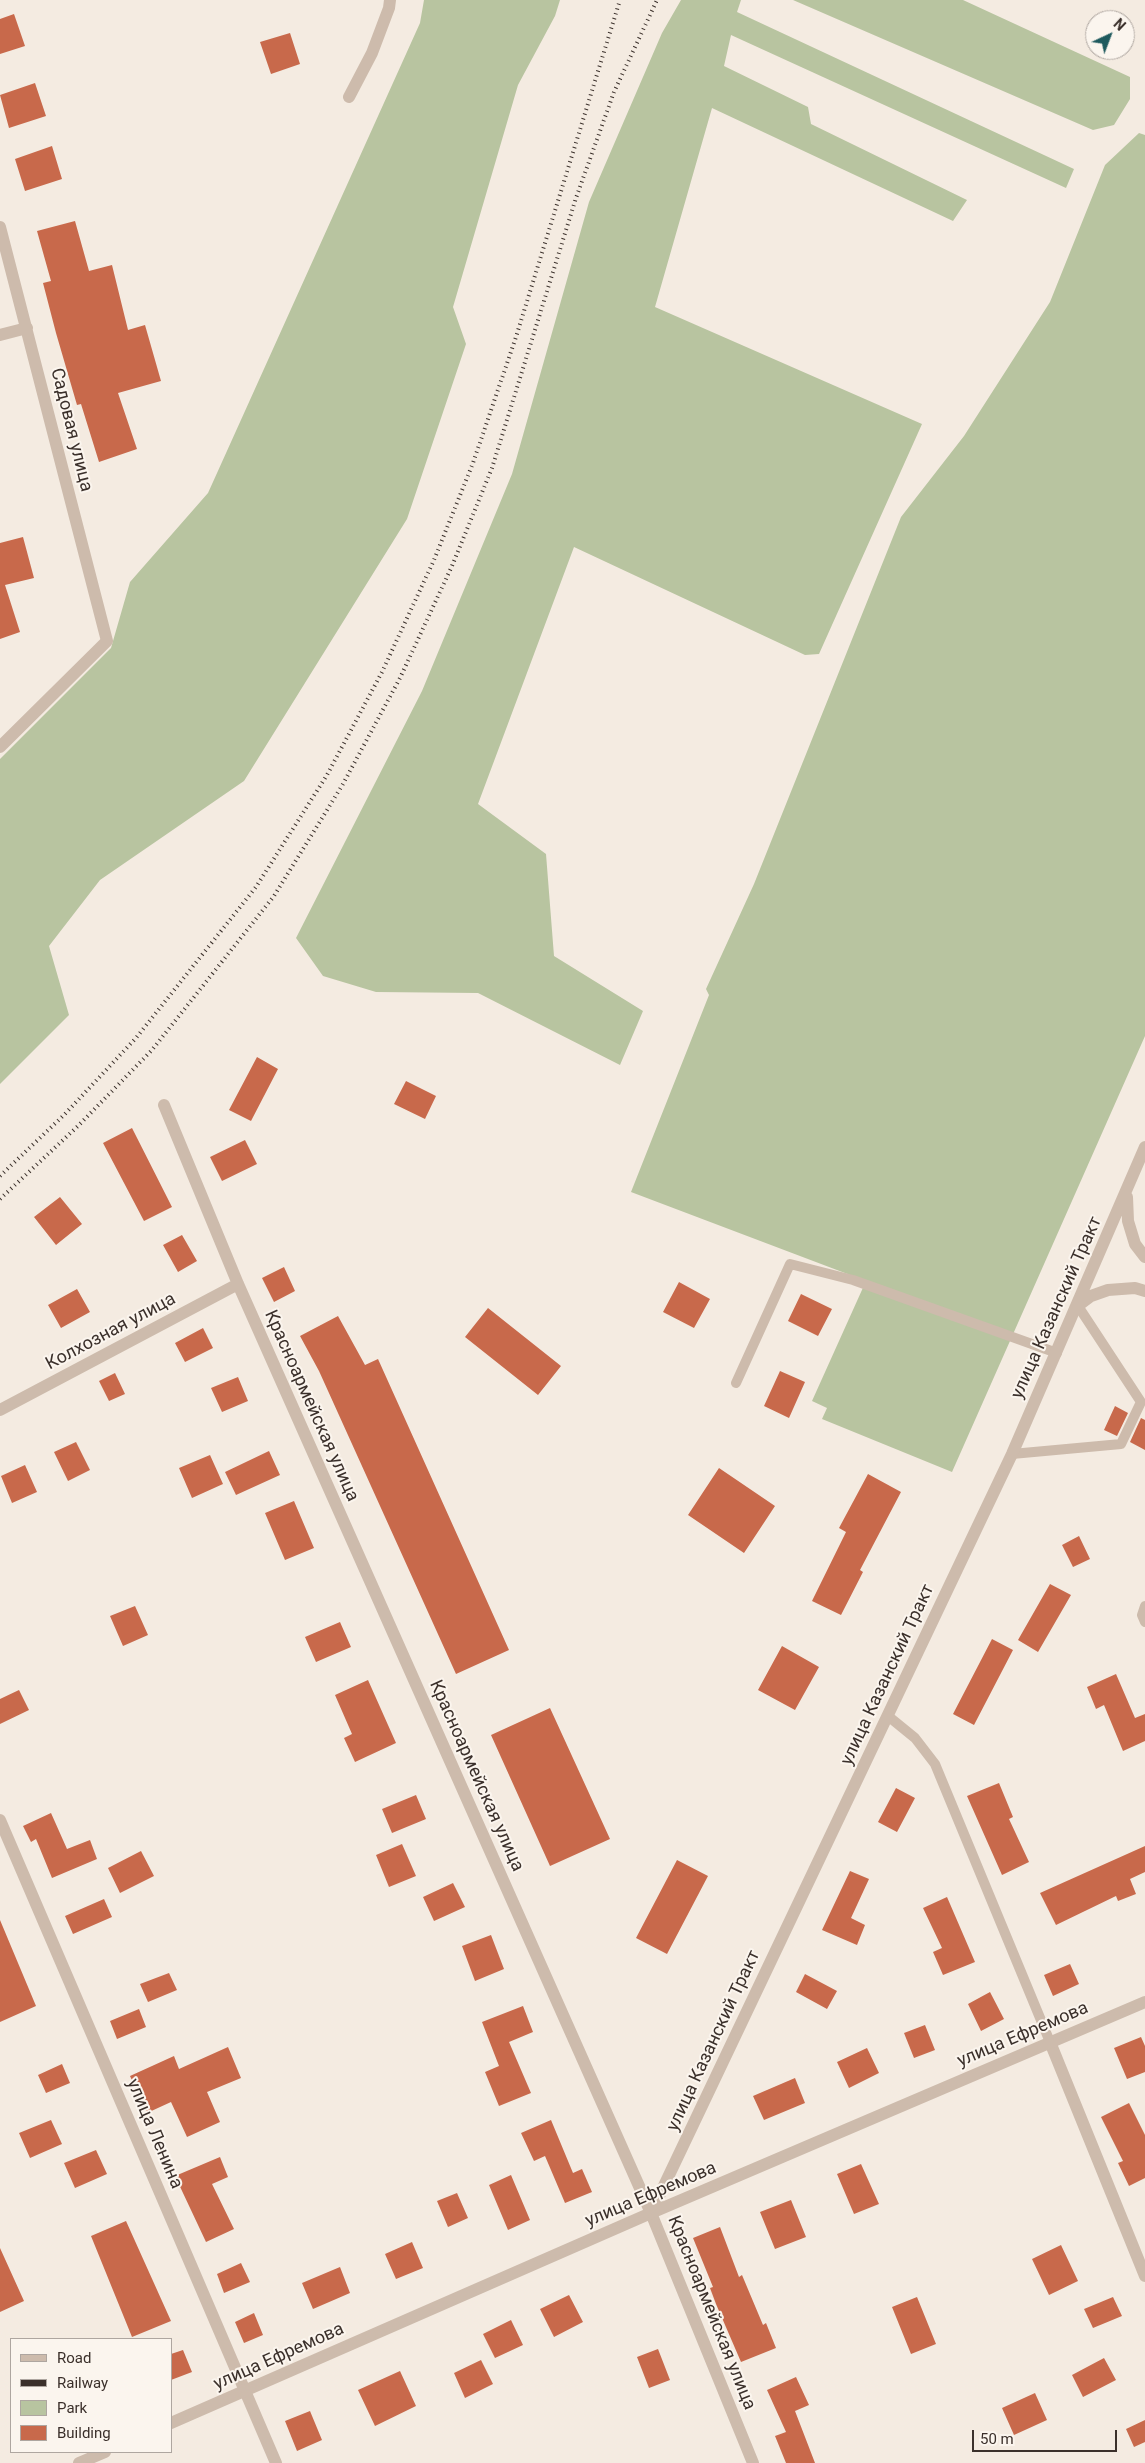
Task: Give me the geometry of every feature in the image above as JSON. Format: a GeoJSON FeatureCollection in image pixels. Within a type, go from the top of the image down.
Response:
{"type":"FeatureCollection","features":[{"type":"Feature","properties":{"kind":"street"},"geometry":{"type":"LineString","coordinates":[[349,97],[372,53],[389,8],[390,0]]}},
{"type":"Feature","properties":{"kind":"street","name":"Садовая улица"},"geometry":{"type":"LineString","coordinates":[[0,227],[107,641],[0,747]]}},
{"type":"Feature","properties":{"kind":"street"},"geometry":{"type":"LineString","coordinates":[[0,335],[27,328]]}},
{"type":"Feature","properties":{"kind":"street","name":"Красноармейская улица"},"geometry":{"type":"LineString","coordinates":[[164,1105],[238,1284],[651,2213],[753,2463]]}},
{"type":"Feature","properties":{"kind":"street","name":"улица Казанский Тракт"},"geometry":{"type":"LineString","coordinates":[[651,2213],[1012,1454],[1078,1306],[1145,1147]]}},
{"type":"Feature","properties":{"kind":"street"},"geometry":{"type":"LineString","coordinates":[[1127,1192],[1128,1221],[1135,1244],[1145,1256]]}},
{"type":"Feature","properties":{"kind":"street","name":"Колхозная улица"},"geometry":{"type":"LineString","coordinates":[[0,1410],[238,1284]]}},
{"type":"Feature","properties":{"kind":"street"},"geometry":{"type":"LineString","coordinates":[[1078,1306],[1091,1296],[1108,1290],[1135,1288],[1145,1291]]}},
{"type":"Feature","properties":{"kind":"street","name":"улица Ленина"},"geometry":{"type":"LineString","coordinates":[[0,1820],[276,2463]]}},
{"type":"Feature","properties":{"kind":"street","name":"улица Ефремова"},"geometry":{"type":"LineString","coordinates":[[172,2423],[651,2213],[1145,2002]]}},
{"type":"Feature","properties":{"kind":"street"},"geometry":{"type":"LineString","coordinates":[[1050,2042],[1145,2276]]}},
{"type":"Feature","properties":{"kind":"street"},"geometry":{"type":"LineString","coordinates":[[79,2463],[103,2453]]}},
{"type":"Feature","properties":{"kind":"lane"},"geometry":{"type":"LineString","coordinates":[[736,1383],[790,1264],[853,1280],[1057,1353]]}},
{"type":"Feature","properties":{"kind":"lane"},"geometry":{"type":"LineString","coordinates":[[1012,1454],[1121,1444],[1141,1402],[1078,1306]]}},
{"type":"Feature","properties":{"kind":"lane"},"geometry":{"type":"LineString","coordinates":[[1145,1606],[1142,1615],[1145,1622]]}},
{"type":"Feature","properties":{"kind":"lane"},"geometry":{"type":"LineString","coordinates":[[888,1716],[915,1738],[935,1764],[1050,2042]]}},
{"type":"Feature","properties":{"kind":"green space"},"geometry":{"type":"Polygon","coordinates":[[[424,0],[560,0],[555,16],[518,85],[453,307],[466,344],[407,519],[244,781],[100,880],[49,946],[69,1015],[0,1084],[0,759],[111,648],[130,582],[208,493],[420,23],[424,0]]]}},
{"type":"Feature","properties":{"kind":"green space"},"geometry":{"type":"Polygon","coordinates":[[[681,0],[741,0],[737,12],[1074,169],[1066,188],[731,35],[724,66],[808,107],[811,124],[967,200],[953,221],[712,108],[655,307],[922,424],[819,654],[805,655],[574,547],[478,804],[546,854],[554,956],[643,1011],[620,1065],[478,993],[376,992],[323,976],[296,938],[422,691],[512,474],[589,202],[662,33],[681,0]]]}},
{"type":"Feature","properties":{"kind":"green space"},"geometry":{"type":"Polygon","coordinates":[[[793,0],[963,0],[1085,56],[1085,60],[1093,60],[1130,77],[1130,99],[1114,125],[1093,130],[793,0]]]}},
{"type":"Feature","properties":{"kind":"green space"},"geometry":{"type":"Polygon","coordinates":[[[1139,133],[1145,135],[1145,1036],[952,1472],[822,1419],[827,1408],[812,1401],[866,1281],[631,1192],[709,995],[706,989],[754,884],[901,517],[964,436],[1050,302],[1105,165],[1139,133]]]}},
{"type":"Feature","properties":{"kind":"building"},"geometry":{"type":"Polygon","coordinates":[[[14,14],[25,46],[0,54],[0,19],[14,14]]]}},
{"type":"Feature","properties":{"kind":"building"},"geometry":{"type":"Polygon","coordinates":[[[290,33],[300,64],[271,74],[260,42],[290,33]]]}},
{"type":"Feature","properties":{"kind":"building"},"geometry":{"type":"Polygon","coordinates":[[[35,83],[46,116],[9,128],[0,95],[35,83]]]}},
{"type":"Feature","properties":{"kind":"building"},"geometry":{"type":"Polygon","coordinates":[[[52,146],[62,179],[25,191],[15,159],[52,146]]]}},
{"type":"Feature","properties":{"kind":"building"},"geometry":{"type":"Polygon","coordinates":[[[75,221],[89,271],[112,265],[128,330],[145,325],[161,381],[118,393],[137,449],[99,462],[81,404],[77,405],[56,333],[43,283],[51,281],[37,231],[75,221]]]}},
{"type":"Feature","properties":{"kind":"building"},"geometry":{"type":"Polygon","coordinates":[[[23,537],[34,578],[5,585],[20,632],[0,639],[0,543],[23,537]]]}},
{"type":"Feature","properties":{"kind":"building"},"geometry":{"type":"Polygon","coordinates":[[[257,1057],[278,1069],[251,1121],[229,1110],[257,1057]]]}},
{"type":"Feature","properties":{"kind":"building"},"geometry":{"type":"Polygon","coordinates":[[[406,1081],[436,1096],[425,1119],[394,1104],[406,1081]]]}},
{"type":"Feature","properties":{"kind":"building"},"geometry":{"type":"Polygon","coordinates":[[[132,1128],[172,1207],[144,1221],[103,1143],[132,1128]]]}},
{"type":"Feature","properties":{"kind":"building"},"geometry":{"type":"Polygon","coordinates":[[[245,1140],[257,1164],[222,1181],[210,1157],[245,1140]]]}},
{"type":"Feature","properties":{"kind":"building"},"geometry":{"type":"Polygon","coordinates":[[[60,1197],[82,1224],[56,1245],[34,1217],[60,1197]]]}},
{"type":"Feature","properties":{"kind":"building"},"geometry":{"type":"Polygon","coordinates":[[[182,1235],[197,1261],[178,1272],[163,1245],[182,1235]]]}},
{"type":"Feature","properties":{"kind":"building"},"geometry":{"type":"Polygon","coordinates":[[[284,1267],[295,1291],[274,1302],[262,1278],[284,1267]]]}},
{"type":"Feature","properties":{"kind":"building"},"geometry":{"type":"Polygon","coordinates":[[[679,1282],[710,1299],[694,1328],[663,1312],[679,1282]]]}},
{"type":"Feature","properties":{"kind":"building"},"geometry":{"type":"Polygon","coordinates":[[[77,1289],[90,1312],[61,1328],[48,1305],[77,1289]]]}},
{"type":"Feature","properties":{"kind":"building"},"geometry":{"type":"Polygon","coordinates":[[[801,1294],[832,1309],[818,1336],[788,1321],[801,1294]]]}},
{"type":"Feature","properties":{"kind":"building"},"geometry":{"type":"Polygon","coordinates":[[[488,1308],[561,1366],[538,1395],[465,1337],[488,1308]]]}},
{"type":"Feature","properties":{"kind":"building"},"geometry":{"type":"Polygon","coordinates":[[[338,1316],[365,1365],[378,1359],[509,1650],[456,1674],[319,1371],[300,1336],[338,1316]]]}},
{"type":"Feature","properties":{"kind":"building"},"geometry":{"type":"Polygon","coordinates":[[[203,1328],[213,1348],[185,1362],[175,1343],[203,1328]]]}},
{"type":"Feature","properties":{"kind":"building"},"geometry":{"type":"Polygon","coordinates":[[[780,1371],[805,1382],[789,1418],[764,1406],[780,1371]]]}},
{"type":"Feature","properties":{"kind":"building"},"geometry":{"type":"Polygon","coordinates":[[[115,1373],[125,1394],[109,1401],[99,1381],[115,1373]]]}},
{"type":"Feature","properties":{"kind":"building"},"geometry":{"type":"Polygon","coordinates":[[[238,1377],[248,1401],[222,1412],[211,1388],[238,1377]]]}},
{"type":"Feature","properties":{"kind":"building"},"geometry":{"type":"Polygon","coordinates":[[[1115,1406],[1128,1413],[1117,1436],[1104,1430],[1115,1406]]]}},
{"type":"Feature","properties":{"kind":"building"},"geometry":{"type":"Polygon","coordinates":[[[1141,1418],[1145,1420],[1145,1450],[1130,1442],[1141,1418]]]}},
{"type":"Feature","properties":{"kind":"building"},"geometry":{"type":"Polygon","coordinates":[[[76,1442],[90,1470],[68,1481],[54,1452],[76,1442]]]}},
{"type":"Feature","properties":{"kind":"building"},"geometry":{"type":"Polygon","coordinates":[[[269,1451],[280,1475],[236,1495],[225,1472],[269,1451]]]}},
{"type":"Feature","properties":{"kind":"building"},"geometry":{"type":"Polygon","coordinates":[[[210,1455],[223,1484],[192,1498],[179,1468],[210,1455]]]}},
{"type":"Feature","properties":{"kind":"building"},"geometry":{"type":"Polygon","coordinates":[[[25,1465],[37,1492],[12,1503],[1,1476],[25,1465]]]}},
{"type":"Feature","properties":{"kind":"building"},"geometry":{"type":"Polygon","coordinates":[[[719,1468],[775,1506],[744,1553],[688,1515],[719,1468]]]}},
{"type":"Feature","properties":{"kind":"building"},"geometry":{"type":"Polygon","coordinates":[[[868,1474],[901,1492],[860,1570],[863,1572],[841,1615],[812,1601],[846,1532],[839,1528],[868,1474]]]}},
{"type":"Feature","properties":{"kind":"building"},"geometry":{"type":"Polygon","coordinates":[[[294,1501],[314,1548],[285,1560],[265,1513],[294,1501]]]}},
{"type":"Feature","properties":{"kind":"building"},"geometry":{"type":"Polygon","coordinates":[[[1079,1536],[1090,1559],[1073,1567],[1062,1545],[1079,1536]]]}},
{"type":"Feature","properties":{"kind":"building"},"geometry":{"type":"Polygon","coordinates":[[[1050,1584],[1071,1595],[1038,1652],[1018,1640],[1050,1584]]]}},
{"type":"Feature","properties":{"kind":"building"},"geometry":{"type":"Polygon","coordinates":[[[135,1606],[148,1635],[123,1646],[110,1616],[135,1606]]]}},
{"type":"Feature","properties":{"kind":"building"},"geometry":{"type":"Polygon","coordinates":[[[340,1622],[351,1647],[316,1662],[305,1637],[340,1622]]]}},
{"type":"Feature","properties":{"kind":"building"},"geometry":{"type":"Polygon","coordinates":[[[992,1639],[1013,1650],[974,1725],[953,1714],[992,1639]]]}},
{"type":"Feature","properties":{"kind":"building"},"geometry":{"type":"Polygon","coordinates":[[[782,1646],[819,1667],[795,1710],[758,1690],[782,1646]]]}},
{"type":"Feature","properties":{"kind":"building"},"geometry":{"type":"Polygon","coordinates":[[[1116,1674],[1135,1718],[1145,1714],[1145,1741],[1123,1751],[1104,1705],[1096,1709],[1087,1687],[1116,1674]]]}},
{"type":"Feature","properties":{"kind":"building"},"geometry":{"type":"Polygon","coordinates":[[[368,1680],[396,1743],[355,1762],[344,1738],[352,1734],[335,1695],[368,1680]]]}},
{"type":"Feature","properties":{"kind":"building"},"geometry":{"type":"Polygon","coordinates":[[[19,1690],[29,1710],[0,1724],[0,1699],[19,1690]]]}},
{"type":"Feature","properties":{"kind":"building"},"geometry":{"type":"Polygon","coordinates":[[[550,1708],[610,1839],[550,1866],[491,1735],[550,1708]]]}},
{"type":"Feature","properties":{"kind":"building"},"geometry":{"type":"Polygon","coordinates":[[[999,1783],[1013,1817],[1009,1819],[1029,1862],[1002,1875],[967,1796],[999,1783]]]}},
{"type":"Feature","properties":{"kind":"building"},"geometry":{"type":"Polygon","coordinates":[[[896,1788],[915,1798],[897,1832],[878,1822],[896,1788]]]}},
{"type":"Feature","properties":{"kind":"building"},"geometry":{"type":"Polygon","coordinates":[[[416,1795],[426,1819],[392,1833],[382,1809],[416,1795]]]}},
{"type":"Feature","properties":{"kind":"building"},"geometry":{"type":"Polygon","coordinates":[[[51,1813],[67,1849],[90,1840],[97,1859],[52,1878],[36,1839],[31,1842],[23,1826],[51,1813]]]}},
{"type":"Feature","properties":{"kind":"building"},"geometry":{"type":"Polygon","coordinates":[[[402,1844],[416,1876],[389,1887],[376,1855],[402,1844]]]}},
{"type":"Feature","properties":{"kind":"building"},"geometry":{"type":"Polygon","coordinates":[[[1145,1846],[1145,1872],[1130,1879],[1136,1894],[1118,1901],[1116,1896],[1056,1925],[1040,1893],[1145,1846]]]}},
{"type":"Feature","properties":{"kind":"building"},"geometry":{"type":"Polygon","coordinates":[[[141,1851],[154,1876],[120,1893],[108,1868],[141,1851]]]}},
{"type":"Feature","properties":{"kind":"building"},"geometry":{"type":"Polygon","coordinates":[[[677,1860],[708,1876],[667,1954],[636,1938],[677,1860]]]}},
{"type":"Feature","properties":{"kind":"building"},"geometry":{"type":"Polygon","coordinates":[[[850,1871],[869,1879],[851,1918],[865,1925],[857,1945],[822,1930],[850,1871]]]}},
{"type":"Feature","properties":{"kind":"building"},"geometry":{"type":"Polygon","coordinates":[[[453,1883],[465,1907],[434,1921],[423,1897],[453,1883]]]}},
{"type":"Feature","properties":{"kind":"building"},"geometry":{"type":"Polygon","coordinates":[[[947,1897],[975,1962],[943,1975],[933,1952],[942,1948],[923,1908],[947,1897]]]}},
{"type":"Feature","properties":{"kind":"building"},"geometry":{"type":"Polygon","coordinates":[[[104,1899],[112,1917],[73,1934],[65,1916],[104,1899]]]}},
{"type":"Feature","properties":{"kind":"building"},"geometry":{"type":"Polygon","coordinates":[[[0,1920],[36,2006],[0,2022],[0,1920]]]}},
{"type":"Feature","properties":{"kind":"building"},"geometry":{"type":"Polygon","coordinates":[[[491,1935],[504,1969],[475,1981],[462,1946],[491,1935]]]}},
{"type":"Feature","properties":{"kind":"building"},"geometry":{"type":"Polygon","coordinates":[[[1070,1964],[1079,1984],[1053,1996],[1044,1975],[1070,1964]]]}},
{"type":"Feature","properties":{"kind":"building"},"geometry":{"type":"Polygon","coordinates":[[[169,1973],[177,1990],[148,2002],[140,1984],[169,1973]]]}},
{"type":"Feature","properties":{"kind":"building"},"geometry":{"type":"Polygon","coordinates":[[[805,1974],[837,1991],[827,2009],[796,1992],[805,1974]]]}},
{"type":"Feature","properties":{"kind":"building"},"geometry":{"type":"Polygon","coordinates":[[[990,1992],[1004,2019],[981,2031],[968,2004],[990,1992]]]}},
{"type":"Feature","properties":{"kind":"building"},"geometry":{"type":"Polygon","coordinates":[[[523,2006],[533,2032],[509,2042],[531,2093],[499,2106],[485,2072],[499,2066],[482,2022],[523,2006]]]}},
{"type":"Feature","properties":{"kind":"building"},"geometry":{"type":"Polygon","coordinates":[[[139,2009],[146,2027],[117,2039],[110,2021],[139,2009]]]}},
{"type":"Feature","properties":{"kind":"building"},"geometry":{"type":"Polygon","coordinates":[[[925,2025],[935,2050],[914,2058],[904,2033],[925,2025]]]}},
{"type":"Feature","properties":{"kind":"building"},"geometry":{"type":"Polygon","coordinates":[[[1141,2037],[1145,2046],[1145,2072],[1127,2079],[1114,2048],[1141,2037]]]}},
{"type":"Feature","properties":{"kind":"building"},"geometry":{"type":"Polygon","coordinates":[[[228,2047],[241,2078],[207,2092],[220,2122],[187,2137],[171,2102],[147,2113],[130,2076],[174,2056],[179,2069],[228,2047]]]}},
{"type":"Feature","properties":{"kind":"building"},"geometry":{"type":"Polygon","coordinates":[[[867,2048],[879,2073],[849,2088],[837,2062],[867,2048]]]}},
{"type":"Feature","properties":{"kind":"building"},"geometry":{"type":"Polygon","coordinates":[[[62,2064],[70,2083],[46,2093],[38,2075],[62,2064]]]}},
{"type":"Feature","properties":{"kind":"building"},"geometry":{"type":"Polygon","coordinates":[[[795,2078],[805,2103],[764,2120],[753,2096],[795,2078]]]}},
{"type":"Feature","properties":{"kind":"building"},"geometry":{"type":"Polygon","coordinates":[[[1129,2103],[1145,2135],[1145,2178],[1129,2186],[1118,2163],[1123,2161],[1101,2117],[1129,2103]]]}},
{"type":"Feature","properties":{"kind":"building"},"geometry":{"type":"Polygon","coordinates":[[[51,2120],[62,2144],[30,2158],[19,2133],[51,2120]]]}},
{"type":"Feature","properties":{"kind":"building"},"geometry":{"type":"Polygon","coordinates":[[[551,2120],[573,2173],[582,2169],[592,2192],[565,2203],[545,2156],[534,2161],[521,2133],[551,2120]]]}},
{"type":"Feature","properties":{"kind":"building"},"geometry":{"type":"Polygon","coordinates":[[[96,2150],[107,2174],[75,2188],[64,2163],[96,2150]]]}},
{"type":"Feature","properties":{"kind":"building"},"geometry":{"type":"Polygon","coordinates":[[[220,2157],[228,2177],[212,2184],[234,2229],[206,2242],[175,2176],[220,2157]]]}},
{"type":"Feature","properties":{"kind":"building"},"geometry":{"type":"Polygon","coordinates":[[[861,2164],[879,2204],[854,2214],[837,2174],[861,2164]]]}},
{"type":"Feature","properties":{"kind":"building"},"geometry":{"type":"Polygon","coordinates":[[[511,2175],[530,2220],[508,2230],[489,2185],[511,2175]]]}},
{"type":"Feature","properties":{"kind":"building"},"geometry":{"type":"Polygon","coordinates":[[[457,2193],[468,2218],[448,2227],[437,2201],[457,2193]]]}},
{"type":"Feature","properties":{"kind":"building"},"geometry":{"type":"Polygon","coordinates":[[[791,2200],[806,2237],[775,2249],[760,2212],[791,2200]]]}},
{"type":"Feature","properties":{"kind":"building"},"geometry":{"type":"Polygon","coordinates":[[[126,2221],[171,2321],[132,2337],[91,2236],[126,2221]]]}},
{"type":"Feature","properties":{"kind":"building"},"geometry":{"type":"Polygon","coordinates":[[[720,2227],[739,2277],[742,2275],[763,2325],[766,2323],[776,2348],[741,2362],[716,2304],[710,2288],[713,2287],[693,2238],[720,2227]]]}},
{"type":"Feature","properties":{"kind":"building"},"geometry":{"type":"Polygon","coordinates":[[[412,2242],[423,2268],[396,2279],[385,2254],[412,2242]]]}},
{"type":"Feature","properties":{"kind":"building"},"geometry":{"type":"Polygon","coordinates":[[[1061,2245],[1078,2281],[1049,2295],[1032,2259],[1061,2245]]]}},
{"type":"Feature","properties":{"kind":"building"},"geometry":{"type":"Polygon","coordinates":[[[0,2248],[24,2301],[0,2312],[0,2248]]]}},
{"type":"Feature","properties":{"kind":"building"},"geometry":{"type":"Polygon","coordinates":[[[241,2263],[250,2282],[224,2293],[217,2274],[241,2263]]]}},
{"type":"Feature","properties":{"kind":"building"},"geometry":{"type":"Polygon","coordinates":[[[340,2267],[350,2293],[313,2309],[302,2283],[340,2267]]]}},
{"type":"Feature","properties":{"kind":"building"},"geometry":{"type":"Polygon","coordinates":[[[569,2295],[583,2322],[554,2337],[540,2309],[569,2295]]]}},
{"type":"Feature","properties":{"kind":"building"},"geometry":{"type":"Polygon","coordinates":[[[917,2297],[936,2344],[911,2354],[892,2307],[917,2297]]]}},
{"type":"Feature","properties":{"kind":"building"},"geometry":{"type":"Polygon","coordinates":[[[1113,2297],[1122,2316],[1093,2328],[1084,2309],[1113,2297]]]}},
{"type":"Feature","properties":{"kind":"building"},"geometry":{"type":"Polygon","coordinates":[[[254,2313],[263,2335],[244,2343],[235,2322],[254,2313]]]}},
{"type":"Feature","properties":{"kind":"building"},"geometry":{"type":"Polygon","coordinates":[[[511,2320],[523,2345],[495,2358],[483,2334],[511,2320]]]}},
{"type":"Feature","properties":{"kind":"building"},"geometry":{"type":"Polygon","coordinates":[[[658,2349],[670,2380],[649,2388],[637,2357],[658,2349]]]}},
{"type":"Feature","properties":{"kind":"building"},"geometry":{"type":"Polygon","coordinates":[[[183,2350],[192,2372],[172,2380],[172,2354],[183,2350]]]}},
{"type":"Feature","properties":{"kind":"building"},"geometry":{"type":"Polygon","coordinates":[[[1104,2358],[1116,2380],[1083,2397],[1072,2375],[1104,2358]]]}},
{"type":"Feature","properties":{"kind":"building"},"geometry":{"type":"Polygon","coordinates":[[[481,2360],[493,2384],[465,2398],[454,2373],[481,2360]]]}},
{"type":"Feature","properties":{"kind":"building"},"geometry":{"type":"Polygon","coordinates":[[[400,2371],[416,2406],[375,2426],[358,2390],[400,2371]]]}},
{"type":"Feature","properties":{"kind":"building"},"geometry":{"type":"Polygon","coordinates":[[[796,2377],[809,2405],[795,2411],[815,2463],[786,2463],[775,2436],[786,2432],[767,2390],[796,2377]]]}},
{"type":"Feature","properties":{"kind":"building"},"geometry":{"type":"Polygon","coordinates":[[[1035,2393],[1047,2420],[1014,2435],[1002,2408],[1035,2393]]]}},
{"type":"Feature","properties":{"kind":"building"},"geometry":{"type":"Polygon","coordinates":[[[310,2411],[322,2440],[297,2451],[285,2421],[310,2411]]]}},
{"type":"Feature","properties":{"kind":"building"},"geometry":{"type":"Polygon","coordinates":[[[1145,2420],[1145,2442],[1134,2447],[1126,2429],[1145,2420]]]}},
{"type":"Feature","properties":{"kind":"railway"},"geometry":{"type":"LineString","coordinates":[[0,1176],[64,1115],[136,1038],[256,887],[327,775],[382,672],[434,560],[473,463],[516,337],[620,0]]}},
{"type":"Feature","properties":{"kind":"railway"},"geometry":{"type":"LineString","coordinates":[[0,1199],[78,1126],[152,1050],[274,896],[343,784],[400,678],[452,566],[492,468],[576,198],[614,92],[657,0]]}}]}
